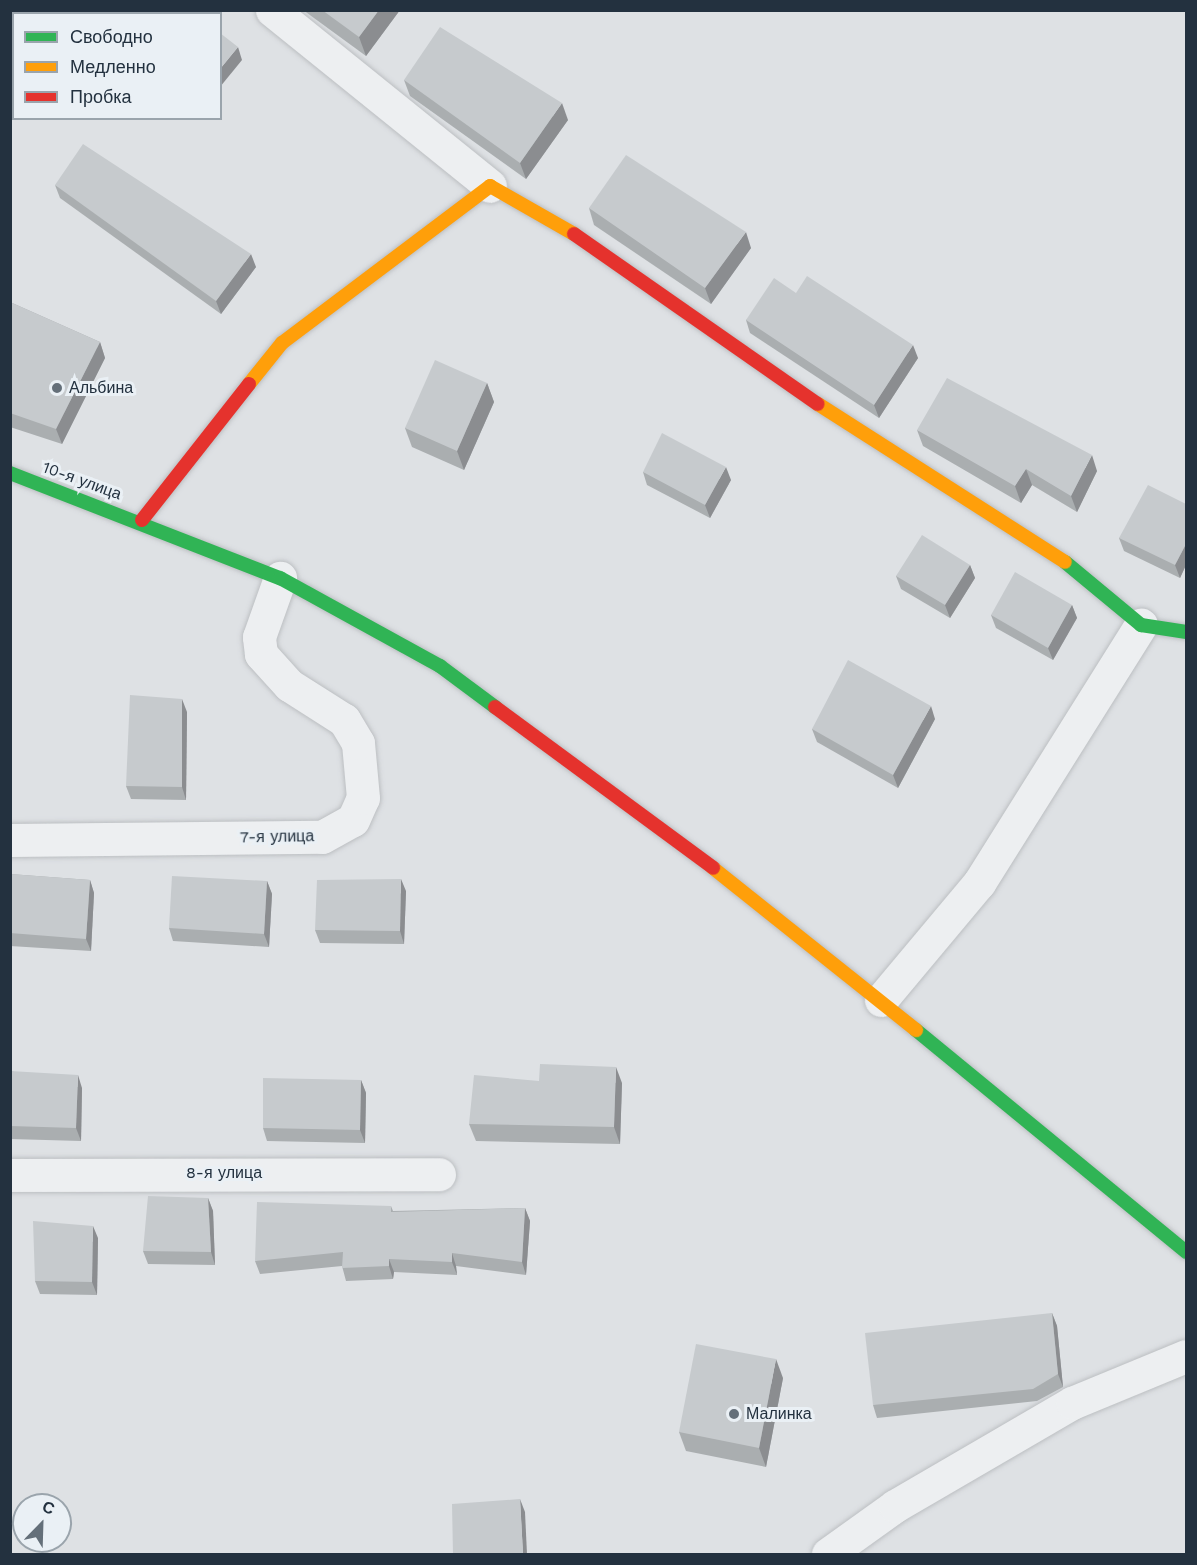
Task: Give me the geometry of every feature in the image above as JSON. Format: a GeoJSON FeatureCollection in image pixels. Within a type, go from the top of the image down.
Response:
{"type":"FeatureCollection","features":[{"type":"Feature","properties":{"kind":"street"},"geometry":{"type":"LineString","coordinates":[[272,10],[490,186],[596,247],[859,433],[1051,550],[1140,624],[1186,632]]}},
{"type":"Feature","properties":{"kind":"street"},"geometry":{"type":"LineString","coordinates":[[142,520],[282,343],[490,186]]}},
{"type":"Feature","properties":{"kind":"street","name":"10-я улица"},"geometry":{"type":"LineString","coordinates":[[10,473],[142,520],[280,578],[440,666],[776,914],[1186,1252]]}},
{"type":"Feature","properties":{"kind":"street","name":"7-я улица"},"geometry":{"type":"LineString","coordinates":[[10,840],[322,837],[353,820],[363,798],[358,743],[344,720],[289,685],[261,654],[259,637],[280,578]]}},
{"type":"Feature","properties":{"kind":"street"},"geometry":{"type":"LineString","coordinates":[[880,1000],[979,883],[1140,624]]}},
{"type":"Feature","properties":{"kind":"street","name":"8-я улица"},"geometry":{"type":"LineString","coordinates":[[10,1175],[438,1174]]}},
{"type":"Feature","properties":{"kind":"street"},"geometry":{"type":"LineString","coordinates":[[828,1554],[895,1506],[1072,1403],[1186,1356]]}},
{"type":"Feature","properties":{"kind":"building"},"geometry":{"type":"Polygon","coordinates":[[[322,10],[379,10],[359,37],[322,10]]]}},
{"type":"Feature","properties":{"kind":"building"},"geometry":{"type":"Polygon","coordinates":[[[440,27],[562,103],[520,163],[404,80],[440,27]]]}},
{"type":"Feature","properties":{"kind":"building"},"geometry":{"type":"Polygon","coordinates":[[[222,35],[238,47],[222,67],[222,35]]]}},
{"type":"Feature","properties":{"kind":"building"},"geometry":{"type":"Polygon","coordinates":[[[83,144],[251,254],[216,301],[55,185],[83,144]]]}},
{"type":"Feature","properties":{"kind":"building"},"geometry":{"type":"Polygon","coordinates":[[[626,155],[746,232],[705,288],[589,208],[626,155]]]}},
{"type":"Feature","properties":{"kind":"building"},"geometry":{"type":"Polygon","coordinates":[[[807,276],[913,345],[874,405],[746,320],[774,278],[796,293],[807,276]]]}},
{"type":"Feature","properties":{"kind":"building"},"geometry":{"type":"Polygon","coordinates":[[[10,302],[100,342],[56,429],[10,413],[10,302]]]}},
{"type":"Feature","properties":{"kind":"building"},"geometry":{"type":"Polygon","coordinates":[[[435,360],[487,383],[457,451],[405,428],[435,360]]]}},
{"type":"Feature","properties":{"kind":"building"},"geometry":{"type":"Polygon","coordinates":[[[947,378],[1092,455],[1071,496],[1026,469],[1015,486],[917,430],[947,378]]]}},
{"type":"Feature","properties":{"kind":"building"},"geometry":{"type":"Polygon","coordinates":[[[662,433],[726,467],[705,505],[643,472],[662,433]]]}},
{"type":"Feature","properties":{"kind":"building"},"geometry":{"type":"Polygon","coordinates":[[[1148,485],[1186,504],[1186,544],[1175,565],[1119,538],[1148,485]]]}},
{"type":"Feature","properties":{"kind":"building"},"geometry":{"type":"Polygon","coordinates":[[[922,535],[970,565],[945,605],[896,576],[922,535]]]}},
{"type":"Feature","properties":{"kind":"building"},"geometry":{"type":"Polygon","coordinates":[[[1015,572],[1072,605],[1048,648],[991,615],[1015,572]]]}},
{"type":"Feature","properties":{"kind":"building"},"geometry":{"type":"Polygon","coordinates":[[[848,660],[931,706],[893,775],[812,729],[848,660]]]}},
{"type":"Feature","properties":{"kind":"building"},"geometry":{"type":"Polygon","coordinates":[[[130,695],[182,699],[182,787],[126,786],[130,695]]]}},
{"type":"Feature","properties":{"kind":"building"},"geometry":{"type":"Polygon","coordinates":[[[10,874],[90,880],[86,939],[10,933],[10,874]]]}},
{"type":"Feature","properties":{"kind":"building"},"geometry":{"type":"Polygon","coordinates":[[[172,876],[267,881],[264,934],[169,928],[172,876]]]}},
{"type":"Feature","properties":{"kind":"building"},"geometry":{"type":"Polygon","coordinates":[[[401,879],[400,931],[315,930],[317,880],[401,879]]]}},
{"type":"Feature","properties":{"kind":"building"},"geometry":{"type":"Polygon","coordinates":[[[540,1064],[616,1067],[614,1127],[469,1124],[474,1075],[539,1081],[540,1064]]]}},
{"type":"Feature","properties":{"kind":"building"},"geometry":{"type":"Polygon","coordinates":[[[10,1071],[78,1075],[76,1128],[10,1126],[10,1071]]]}},
{"type":"Feature","properties":{"kind":"building"},"geometry":{"type":"Polygon","coordinates":[[[263,1078],[361,1080],[360,1130],[263,1128],[263,1078]]]}},
{"type":"Feature","properties":{"kind":"building"},"geometry":{"type":"Polygon","coordinates":[[[148,1196],[208,1198],[211,1252],[143,1251],[148,1196]]]}},
{"type":"Feature","properties":{"kind":"building"},"geometry":{"type":"Polygon","coordinates":[[[257,1202],[391,1206],[391,1212],[525,1208],[522,1262],[452,1253],[452,1262],[389,1259],[389,1266],[342,1268],[343,1252],[255,1261],[257,1202]]]}},
{"type":"Feature","properties":{"kind":"building"},"geometry":{"type":"Polygon","coordinates":[[[33,1221],[93,1226],[92,1282],[35,1281],[33,1221]]]}},
{"type":"Feature","properties":{"kind":"building"},"geometry":{"type":"Polygon","coordinates":[[[1052,1313],[1058,1374],[1033,1389],[873,1405],[865,1333],[1052,1313]]]}},
{"type":"Feature","properties":{"kind":"building","name":"Малинка"},"geometry":{"type":"Polygon","coordinates":[[[696,1344],[776,1359],[759,1448],[679,1432],[696,1344]]]}},
{"type":"Feature","properties":{"kind":"building"},"geometry":{"type":"Polygon","coordinates":[[[520,1499],[523,1554],[453,1554],[452,1504],[520,1499]]]}},
{"type":"Feature","properties":{"kind":"traffic: fast"},"geometry":{"type":"LineString","coordinates":[[10,473],[280,578],[440,666],[495,707]]}},
{"type":"Feature","properties":{"kind":"traffic: fast"},"geometry":{"type":"LineString","coordinates":[[1065,562],[1141,625],[1186,632]]}},
{"type":"Feature","properties":{"kind":"traffic: fast"},"geometry":{"type":"LineString","coordinates":[[916,1030],[1186,1252]]}},
{"type":"Feature","properties":{"kind":"traffic: slow"},"geometry":{"type":"LineString","coordinates":[[249,384],[282,343],[490,186],[574,234]]}},
{"type":"Feature","properties":{"kind":"traffic: slow"},"geometry":{"type":"LineString","coordinates":[[818,404],[1065,562]]}},
{"type":"Feature","properties":{"kind":"traffic: slow"},"geometry":{"type":"LineString","coordinates":[[713,868],[916,1030]]}},
{"type":"Feature","properties":{"kind":"traffic: jam"},"geometry":{"type":"LineString","coordinates":[[574,234],[818,404]]}},
{"type":"Feature","properties":{"kind":"traffic: jam"},"geometry":{"type":"LineString","coordinates":[[142,520],[249,384]]}},
{"type":"Feature","properties":{"kind":"traffic: jam"},"geometry":{"type":"LineString","coordinates":[[495,707],[713,868]]}},
{"type":"Feature","properties":{"kind":"place","name":"Альбина"},"geometry":{"type":"Point","coordinates":[57,388]}},
{"type":"Feature","properties":{"kind":"place","name":"Малинка"},"geometry":{"type":"Point","coordinates":[734,1414]}}]}
